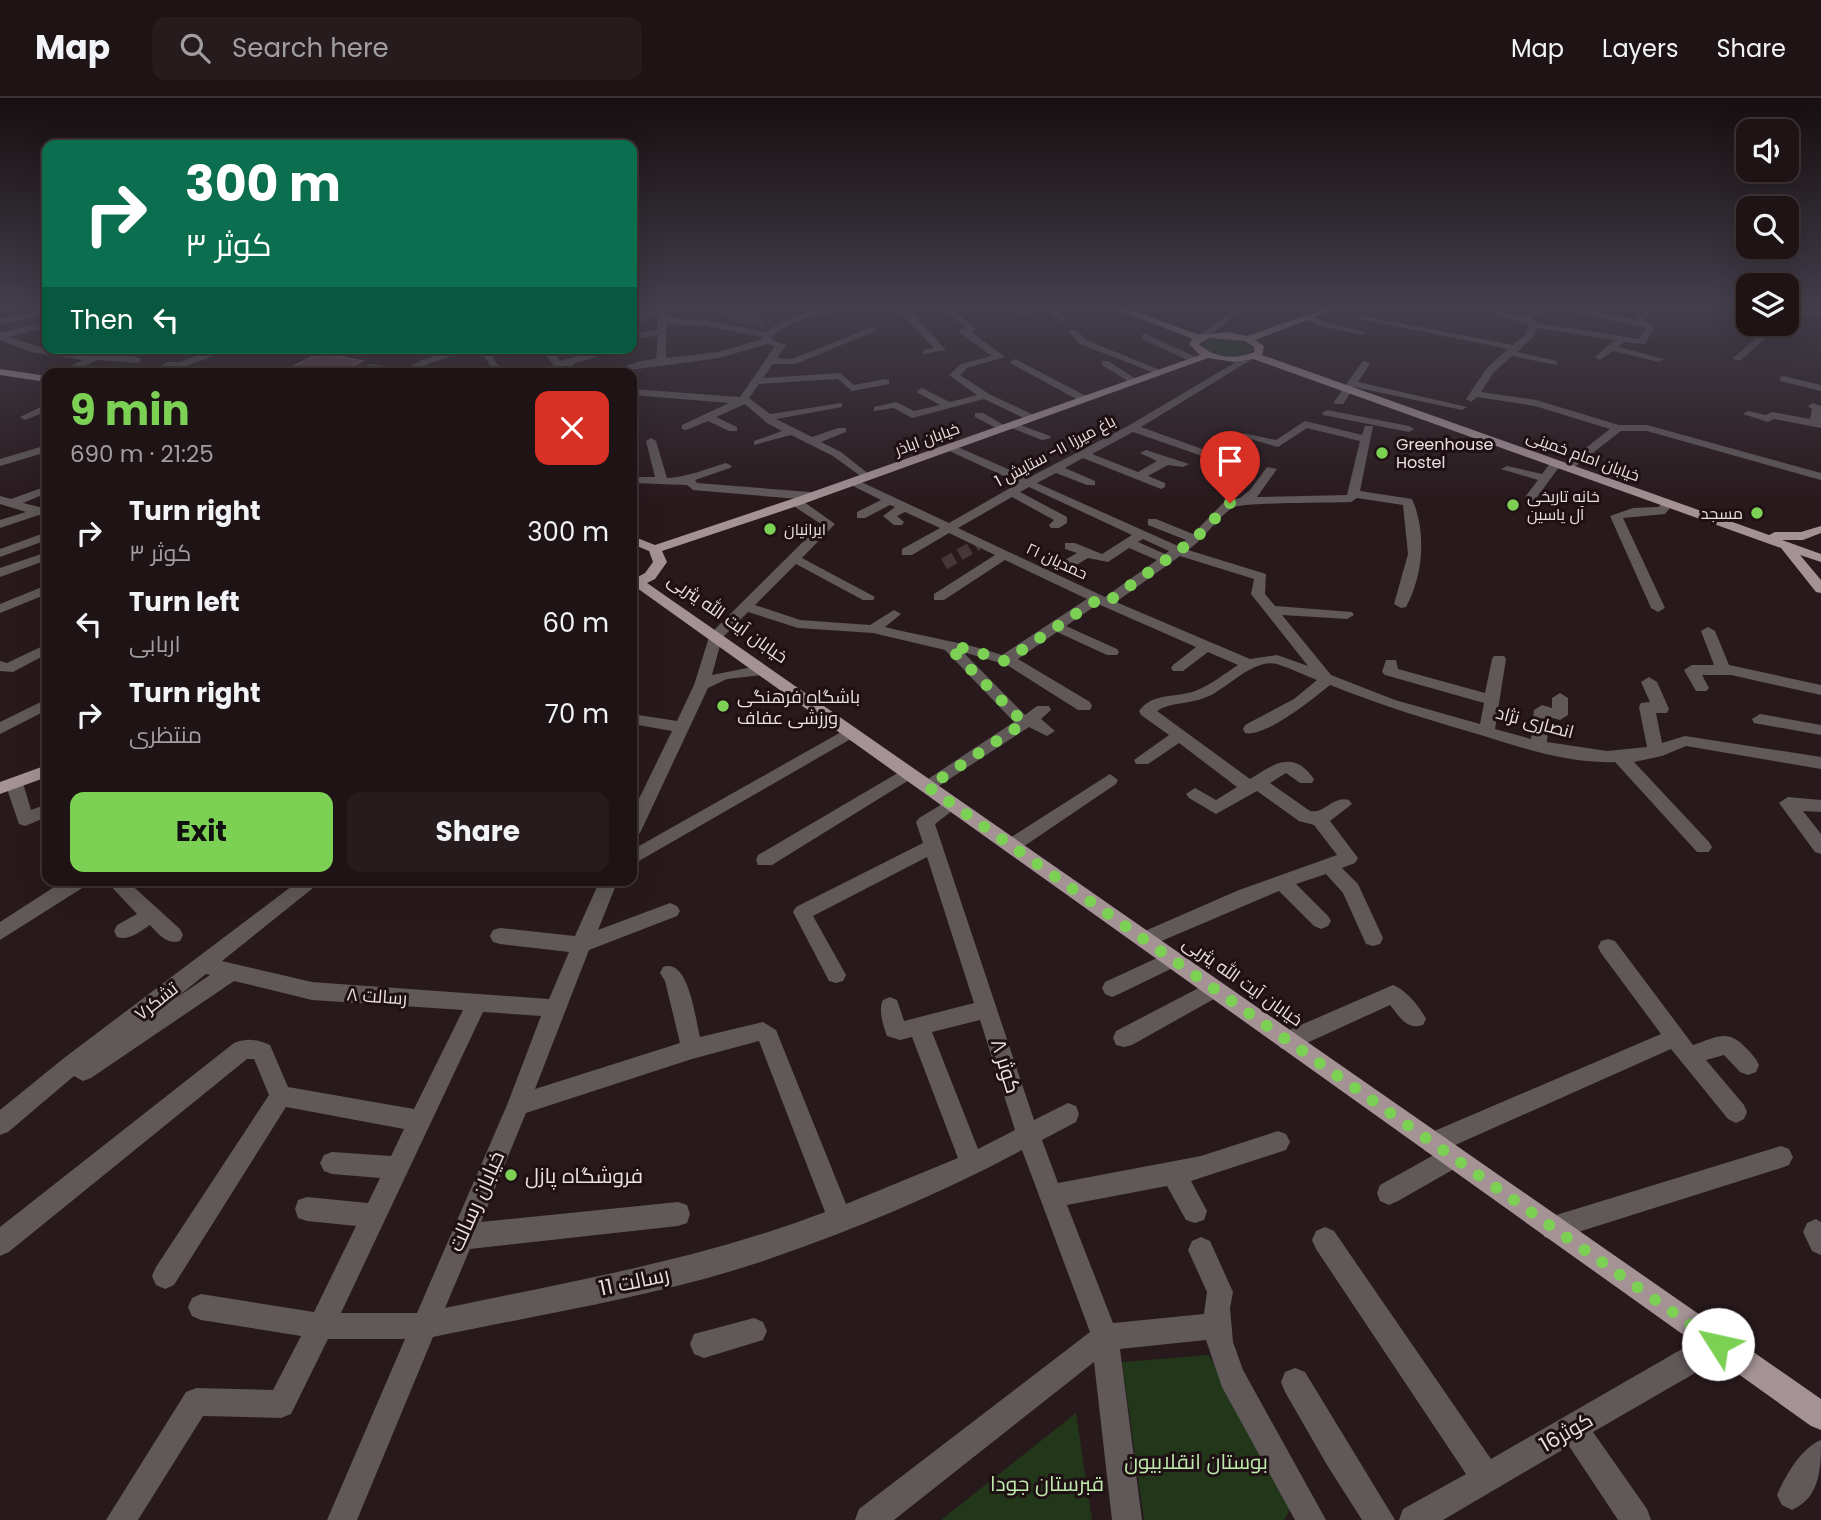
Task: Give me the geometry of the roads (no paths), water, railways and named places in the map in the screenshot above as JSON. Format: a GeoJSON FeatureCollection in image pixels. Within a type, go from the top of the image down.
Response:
{"type":"FeatureCollection","features":[{"type":"Feature","properties":{"kind":"main road"},"geometry":{"type":"LineString","coordinates":[[2,372],[42,378]]}},
{"type":"Feature","properties":{"kind":"main road","name":"خیابان اباذر"},"geometry":{"type":"LineString","coordinates":[[655,549],[814,496],[1159,372]]}},
{"type":"Feature","properties":{"kind":"main road","name":"خیابان امام خمینی"},"geometry":{"type":"LineString","coordinates":[[1303,372],[1349,386],[1818,557]]}},
{"type":"Feature","properties":{"kind":"main road"},"geometry":{"type":"LineString","coordinates":[[1752,533],[1793,537],[1820,526],[1818,557],[1821,572]]}},
{"type":"Feature","properties":{"kind":"main road"},"geometry":{"type":"LineString","coordinates":[[637,542],[655,549],[659,555],[656,570],[637,583]]}},
{"type":"Feature","properties":{"kind":"main road"},"geometry":{"type":"LineString","coordinates":[[1784,544],[1821,589]]}},
{"type":"Feature","properties":{"kind":"main road","name":"خیابان آیت الله یثربی"},"geometry":{"type":"LineString","coordinates":[[637,585],[1821,1416]]}},
{"type":"Feature","properties":{"kind":"main road"},"geometry":{"type":"LineString","coordinates":[[7,786],[42,773]]}},
{"type":"Feature","properties":{"kind":"street"},"geometry":{"type":"LineString","coordinates":[[685,427],[743,400],[764,372]]}},
{"type":"Feature","properties":{"kind":"street"},"geometry":{"type":"LineString","coordinates":[[954,372],[985,396],[1032,418]]}},
{"type":"Feature","properties":{"kind":"street"},"geometry":{"type":"LineString","coordinates":[[1034,372],[1084,399]]}},
{"type":"Feature","properties":{"kind":"street"},"geometry":{"type":"LineString","coordinates":[[1121,372],[1135,381]]}},
{"type":"Feature","properties":{"kind":"street","name":"باغ میرزا ۱۱- ستایش 1"},"geometry":{"type":"LineString","coordinates":[[907,552],[1011,492],[1132,428],[1226,372]]}},
{"type":"Feature","properties":{"kind":"street"},"geometry":{"type":"LineString","coordinates":[[1339,402],[1359,372]]}},
{"type":"Feature","properties":{"kind":"street"},"geometry":{"type":"LineString","coordinates":[[1470,400],[1488,372]]}},
{"type":"Feature","properties":{"kind":"street"},"geometry":{"type":"LineString","coordinates":[[758,381],[840,376],[852,388],[885,382]]}},
{"type":"Feature","properties":{"kind":"street"},"geometry":{"type":"LineString","coordinates":[[1783,379],[1821,388]]}},
{"type":"Feature","properties":{"kind":"street"},"geometry":{"type":"LineString","coordinates":[[1349,386],[1470,400],[1536,403],[1618,428],[1647,428],[1821,477]]}},
{"type":"Feature","properties":{"kind":"street"},"geometry":{"type":"LineString","coordinates":[[922,391],[948,405]]}},
{"type":"Feature","properties":{"kind":"street"},"geometry":{"type":"LineString","coordinates":[[637,392],[743,400]]}},
{"type":"Feature","properties":{"kind":"street"},"geometry":{"type":"LineString","coordinates":[[878,409],[896,405],[912,415],[985,396]]}},
{"type":"Feature","properties":{"kind":"street","name":"حمدیان ۲۱"},"geometry":{"type":"LineString","coordinates":[[743,400],[753,404],[767,418],[837,454],[859,480],[890,500],[1102,601],[1249,664]]}},
{"type":"Feature","properties":{"kind":"street"},"geometry":{"type":"LineString","coordinates":[[23,402],[42,405]]}},
{"type":"Feature","properties":{"kind":"street"},"geometry":{"type":"LineString","coordinates":[[767,418],[838,405]]}},
{"type":"Feature","properties":{"kind":"street"},"geometry":{"type":"LineString","coordinates":[[1748,414],[1768,419],[1772,415],[1817,424],[1818,408],[1813,406]]}},
{"type":"Feature","properties":{"kind":"street"},"geometry":{"type":"LineString","coordinates":[[25,417],[42,408]]}},
{"type":"Feature","properties":{"kind":"street"},"geometry":{"type":"LineString","coordinates":[[1327,413],[1410,427]]}},
{"type":"Feature","properties":{"kind":"street"},"geometry":{"type":"LineString","coordinates":[[979,415],[1046,438]]}},
{"type":"Feature","properties":{"kind":"street"},"geometry":{"type":"LineString","coordinates":[[708,417],[733,429]]}},
{"type":"Feature","properties":{"kind":"street"},"geometry":{"type":"LineString","coordinates":[[744,606],[792,622],[873,629],[950,648],[965,648],[1003,661],[1053,623],[1102,601],[1174,556],[1230,503],[1352,498],[1365,439],[1372,422]]}},
{"type":"Feature","properties":{"kind":"street"},"geometry":{"type":"LineString","coordinates":[[1247,435],[1278,444],[1294,427],[1305,424],[1365,439]]}},
{"type":"Feature","properties":{"kind":"street"},"geometry":{"type":"LineString","coordinates":[[1132,428],[1212,456]]}},
{"type":"Feature","properties":{"kind":"street"},"geometry":{"type":"LineString","coordinates":[[1569,467],[1618,428]]}},
{"type":"Feature","properties":{"kind":"street"},"geometry":{"type":"LineString","coordinates":[[813,442],[842,430]]}},
{"type":"Feature","properties":{"kind":"street"},"geometry":{"type":"LineString","coordinates":[[758,443],[792,431]]}},
{"type":"Feature","properties":{"kind":"street"},"geometry":{"type":"LineString","coordinates":[[651,441],[662,480]]}},
{"type":"Feature","properties":{"kind":"street"},"geometry":{"type":"LineString","coordinates":[[949,447],[1142,534],[1174,556]]}},
{"type":"Feature","properties":{"kind":"street"},"geometry":{"type":"LineString","coordinates":[[0,463],[42,450]]}},
{"type":"Feature","properties":{"kind":"street"},"geometry":{"type":"LineString","coordinates":[[0,454],[13,451],[21,457]]}},
{"type":"Feature","properties":{"kind":"street"},"geometry":{"type":"LineString","coordinates":[[1146,453],[1183,464]]}},
{"type":"Feature","properties":{"kind":"street"},"geometry":{"type":"LineString","coordinates":[[1078,456],[1097,467]]}},
{"type":"Feature","properties":{"kind":"street"},"geometry":{"type":"LineString","coordinates":[[1078,456],[1161,485]]}},
{"type":"Feature","properties":{"kind":"street"},"geometry":{"type":"LineString","coordinates":[[1140,476],[1166,461]]}},
{"type":"Feature","properties":{"kind":"street"},"geometry":{"type":"LineString","coordinates":[[1531,497],[1556,463]]}},
{"type":"Feature","properties":{"kind":"street"},"geometry":{"type":"LineString","coordinates":[[683,481],[705,471],[709,473],[726,467]]}},
{"type":"Feature","properties":{"kind":"street"},"geometry":{"type":"LineString","coordinates":[[1055,468],[1091,483]]}},
{"type":"Feature","properties":{"kind":"street"},"geometry":{"type":"LineString","coordinates":[[1252,500],[1271,469]]}},
{"type":"Feature","properties":{"kind":"street"},"geometry":{"type":"LineString","coordinates":[[1507,469],[1544,478]]}},
{"type":"Feature","properties":{"kind":"street"},"geometry":{"type":"LineString","coordinates":[[637,480],[683,481],[691,482],[693,486],[814,496]]}},
{"type":"Feature","properties":{"kind":"street"},"geometry":{"type":"LineString","coordinates":[[6,502],[42,491]]}},
{"type":"Feature","properties":{"kind":"street"},"geometry":{"type":"LineString","coordinates":[[1011,492],[1063,519],[1055,525]]}},
{"type":"Feature","properties":{"kind":"street"},"geometry":{"type":"LineString","coordinates":[[1353,494],[1408,502],[1414,529],[1416,563],[1401,604]]}},
{"type":"Feature","properties":{"kind":"street"},"geometry":{"type":"LineString","coordinates":[[861,515],[890,500]]}},
{"type":"Feature","properties":{"kind":"street"},"geometry":{"type":"LineString","coordinates":[[1252,500],[1290,512]]}},
{"type":"Feature","properties":{"kind":"street"},"geometry":{"type":"LineString","coordinates":[[6,502],[42,511]]}},
{"type":"Feature","properties":{"kind":"street"},"geometry":{"type":"LineString","coordinates":[[637,818],[702,685],[715,637],[829,524],[796,502]]}},
{"type":"Feature","properties":{"kind":"street"},"geometry":{"type":"LineString","coordinates":[[1658,608],[1616,516],[1661,511],[1668,503]]}},
{"type":"Feature","properties":{"kind":"street"},"geometry":{"type":"LineString","coordinates":[[898,522],[889,516],[904,507]]}},
{"type":"Feature","properties":{"kind":"street"},"geometry":{"type":"LineString","coordinates":[[0,524],[42,513]]}},
{"type":"Feature","properties":{"kind":"street"},"geometry":{"type":"LineString","coordinates":[[1152,522],[1195,539]]}},
{"type":"Feature","properties":{"kind":"street"},"geometry":{"type":"LineString","coordinates":[[1070,547],[1103,559],[1142,534]]}},
{"type":"Feature","properties":{"kind":"street"},"geometry":{"type":"LineString","coordinates":[[0,553],[42,538]]}},
{"type":"Feature","properties":{"kind":"street"},"geometry":{"type":"LineString","coordinates":[[1128,543],[1257,575],[1262,580],[1258,594],[1327,680],[1300,702],[1251,729]]}},
{"type":"Feature","properties":{"kind":"street"},"geometry":{"type":"LineString","coordinates":[[1068,564],[1086,553]]}},
{"type":"Feature","properties":{"kind":"street"},"geometry":{"type":"LineString","coordinates":[[939,597],[1004,555]]}},
{"type":"Feature","properties":{"kind":"street"},"geometry":{"type":"LineString","coordinates":[[0,573],[42,558]]}},
{"type":"Feature","properties":{"kind":"street"},"geometry":{"type":"LineString","coordinates":[[795,559],[868,597]]}},
{"type":"Feature","properties":{"kind":"street"},"geometry":{"type":"LineString","coordinates":[[0,608],[42,591]]}},
{"type":"Feature","properties":{"kind":"street"},"geometry":{"type":"LineString","coordinates":[[1273,610],[1347,615]]}},
{"type":"Feature","properties":{"kind":"street"},"geometry":{"type":"LineString","coordinates":[[873,629],[894,614]]}},
{"type":"Feature","properties":{"kind":"street"},"geometry":{"type":"LineString","coordinates":[[825,626],[842,615]]}},
{"type":"Feature","properties":{"kind":"street"},"geometry":{"type":"LineString","coordinates":[[1053,623],[1112,652]]}},
{"type":"Feature","properties":{"kind":"street"},"geometry":{"type":"LineString","coordinates":[[1708,631],[1724,671]]}},
{"type":"Feature","properties":{"kind":"street"},"geometry":{"type":"LineString","coordinates":[[1178,668],[1205,647]]}},
{"type":"Feature","properties":{"kind":"street"},"geometry":{"type":"LineString","coordinates":[[950,648],[1048,731]]}},
{"type":"Feature","properties":{"kind":"street"},"geometry":{"type":"LineString","coordinates":[[0,666],[8,669],[42,651]]}},
{"type":"Feature","properties":{"kind":"street","name":"انصاری نژاد"},"geometry":{"type":"LineString","coordinates":[[1249,664],[1264,657],[1278,659],[1389,703],[1539,746],[1595,756],[1620,757],[1656,752],[1685,741],[1821,763]]}},
{"type":"Feature","properties":{"kind":"street"},"geometry":{"type":"LineString","coordinates":[[1008,659],[1084,706]]}},
{"type":"Feature","properties":{"kind":"street"},"geometry":{"type":"LineString","coordinates":[[1487,730],[1499,659]]}},
{"type":"Feature","properties":{"kind":"street"},"geometry":{"type":"LineString","coordinates":[[1391,663],[1390,672],[1492,700]]}},
{"type":"Feature","properties":{"kind":"street"},"geometry":{"type":"LineString","coordinates":[[1249,664],[1236,676],[1199,695],[1177,698],[1149,708],[1148,714],[1305,817],[1319,818],[1343,804]]}},
{"type":"Feature","properties":{"kind":"street"},"geometry":{"type":"LineString","coordinates":[[702,685],[724,675],[762,670]]}},
{"type":"Feature","properties":{"kind":"street"},"geometry":{"type":"LineString","coordinates":[[1701,688],[1692,670],[1731,670],[1821,690]]}},
{"type":"Feature","properties":{"kind":"street"},"geometry":{"type":"LineString","coordinates":[[1650,681],[1661,709],[1647,707],[1656,752]]}},
{"type":"Feature","properties":{"kind":"street"},"geometry":{"type":"LineString","coordinates":[[1539,746],[1542,710],[1560,715],[1560,698]]}},
{"type":"Feature","properties":{"kind":"street"},"geometry":{"type":"LineString","coordinates":[[0,729],[42,707]]}},
{"type":"Feature","properties":{"kind":"street"},"geometry":{"type":"LineString","coordinates":[[928,787],[1032,718]]}},
{"type":"Feature","properties":{"kind":"street"},"geometry":{"type":"LineString","coordinates":[[1760,719],[1821,730]]}},
{"type":"Feature","properties":{"kind":"street"},"geometry":{"type":"LineString","coordinates":[[637,720],[680,727]]}},
{"type":"Feature","properties":{"kind":"street"},"geometry":{"type":"LineString","coordinates":[[637,856],[850,732]]}},
{"type":"Feature","properties":{"kind":"street"},"geometry":{"type":"LineString","coordinates":[[1142,760],[1179,736]]}},
{"type":"Feature","properties":{"kind":"street"},"geometry":{"type":"LineString","coordinates":[[1620,757],[1703,847]]}},
{"type":"Feature","properties":{"kind":"street"},"geometry":{"type":"LineString","coordinates":[[1195,794],[1216,808],[1286,765],[1306,779]]}},
{"type":"Feature","properties":{"kind":"street"},"geometry":{"type":"LineString","coordinates":[[765,860],[908,773]]}},
{"type":"Feature","properties":{"kind":"street"},"geometry":{"type":"LineString","coordinates":[[1011,846],[1110,780]]}},
{"type":"Feature","properties":{"kind":"street"},"geometry":{"type":"LineString","coordinates":[[7,786],[25,820],[42,812]]}},
{"type":"Feature","properties":{"kind":"street"},"geometry":{"type":"LineString","coordinates":[[1821,806],[1788,803],[1821,847]]}},
{"type":"Feature","properties":{"kind":"street","name":"کوثر ۸"},"geometry":{"type":"LineString","coordinates":[[952,804],[926,819],[1028,1135],[1105,1337],[1127,1520]]}},
{"type":"Feature","properties":{"kind":"street"},"geometry":{"type":"LineString","coordinates":[[1145,940],[1246,895],[1349,858],[1319,818]]}},
{"type":"Feature","properties":{"kind":"street"},"geometry":{"type":"LineString","coordinates":[[836,975],[803,912],[934,845]]}},
{"type":"Feature","properties":{"kind":"street"},"geometry":{"type":"LineString","coordinates":[[1329,865],[1350,889],[1373,938]]}},
{"type":"Feature","properties":{"kind":"street"},"geometry":{"type":"LineString","coordinates":[[1282,882],[1321,921]]}},
{"type":"Feature","properties":{"kind":"street"},"geometry":{"type":"LineString","coordinates":[[0,932],[71,886]]}},
{"type":"Feature","properties":{"kind":"street"},"geometry":{"type":"LineString","coordinates":[[120,886],[173,935]]}},
{"type":"Feature","properties":{"kind":"street","name":"تشکر۷"},"geometry":{"type":"LineString","coordinates":[[0,1124],[72,1065],[306,886]]}},
{"type":"Feature","properties":{"kind":"street","name":"خیابان رسالت"},"geometry":{"type":"LineString","coordinates":[[341,1520],[518,1105],[606,886]]}},
{"type":"Feature","properties":{"kind":"street"},"geometry":{"type":"LineString","coordinates":[[500,936],[581,945],[670,911]]}},
{"type":"Feature","properties":{"kind":"street"},"geometry":{"type":"LineString","coordinates":[[124,931],[151,915]]}},
{"type":"Feature","properties":{"kind":"street"},"geometry":{"type":"LineString","coordinates":[[1608,947],[1648,998],[1681,1047],[1736,1112]]}},
{"type":"Feature","properties":{"kind":"street"},"geometry":{"type":"LineString","coordinates":[[1112,988],[1172,959]]}},
{"type":"Feature","properties":{"kind":"street","name":"رسالت ۸"},"geometry":{"type":"LineString","coordinates":[[203,964],[229,973],[312,991],[555,1008]]}},
{"type":"Feature","properties":{"kind":"street"},"geometry":{"type":"LineString","coordinates":[[670,972],[674,976],[692,1049]]}},
{"type":"Feature","properties":{"kind":"street"},"geometry":{"type":"LineString","coordinates":[[42,1092],[83,1070],[229,973]]}},
{"type":"Feature","properties":{"kind":"street"},"geometry":{"type":"LineString","coordinates":[[1124,1038],[1214,989]]}},
{"type":"Feature","properties":{"kind":"street"},"geometry":{"type":"LineString","coordinates":[[1288,1041],[1393,994],[1415,1019]]}},
{"type":"Feature","properties":{"kind":"street"},"geometry":{"type":"LineString","coordinates":[[121,1520],[196,1402],[281,1404],[422,1121],[477,1003]]}},
{"type":"Feature","properties":{"kind":"street"},"geometry":{"type":"LineString","coordinates":[[890,1006],[897,1030],[988,1009]]}},
{"type":"Feature","properties":{"kind":"street"},"geometry":{"type":"LineString","coordinates":[[918,1025],[972,1164]]}},
{"type":"Feature","properties":{"kind":"street"},"geometry":{"type":"LineString","coordinates":[[518,1105],[692,1049],[763,1031],[768,1037],[839,1219]]}},
{"type":"Feature","properties":{"kind":"street"},"geometry":{"type":"LineString","coordinates":[[1389,1193],[1443,1150],[1681,1047],[1728,1044],[1748,1065]]}},
{"type":"Feature","properties":{"kind":"street"},"geometry":{"type":"LineString","coordinates":[[0,1243],[242,1050],[254,1048],[262,1052],[281,1096]]}},
{"type":"Feature","properties":{"kind":"street"},"geometry":{"type":"LineString","coordinates":[[281,1096],[422,1121]]}},
{"type":"Feature","properties":{"kind":"street"},"geometry":{"type":"LineString","coordinates":[[165,1276],[281,1096]]}},
{"type":"Feature","properties":{"kind":"street","name":"رسالت 11"},"geometry":{"type":"LineString","coordinates":[[201,1307],[321,1326],[423,1326],[700,1266],[767,1247],[839,1219],[972,1164],[1068,1114]]}},
{"type":"Feature","properties":{"kind":"street"},"geometry":{"type":"LineString","coordinates":[[1051,1196],[1201,1168],[1278,1142]]}},
{"type":"Feature","properties":{"kind":"street"},"geometry":{"type":"LineString","coordinates":[[1553,1228],[1781,1157]]}},
{"type":"Feature","properties":{"kind":"street"},"geometry":{"type":"LineString","coordinates":[[332,1163],[398,1168]]}},
{"type":"Feature","properties":{"kind":"street"},"geometry":{"type":"LineString","coordinates":[[1173,1173],[1195,1211]]}},
{"type":"Feature","properties":{"kind":"street"},"geometry":{"type":"LineString","coordinates":[[307,1209],[375,1216]]}},
{"type":"Feature","properties":{"kind":"street"},"geometry":{"type":"LineString","coordinates":[[460,1237],[678,1213]]}},
{"type":"Feature","properties":{"kind":"street"},"geometry":{"type":"LineString","coordinates":[[1325,1240],[1486,1478]]}},
{"type":"Feature","properties":{"kind":"street"},"geometry":{"type":"LineString","coordinates":[[1201,1250],[1220,1292],[1218,1326],[1222,1350],[1236,1386],[1311,1520]]}},
{"type":"Feature","properties":{"kind":"street"},"geometry":{"type":"LineString","coordinates":[[870,1520],[1105,1337],[1218,1326]]}},
{"type":"Feature","properties":{"kind":"street"},"geometry":{"type":"LineString","coordinates":[[704,1345],[754,1331]]}},
{"type":"Feature","properties":{"kind":"street","name":"کوثر16"},"geometry":{"type":"LineString","coordinates":[[1414,1520],[1718,1344]]}},
{"type":"Feature","properties":{"kind":"street"},"geometry":{"type":"LineString","coordinates":[[1295,1382],[1337,1455],[1380,1520]]}},
{"type":"Feature","properties":{"kind":"street"},"geometry":{"type":"LineString","coordinates":[[1573,1428],[1636,1520]]}},
{"type":"Feature","properties":{"kind":"street"},"geometry":{"type":"LineString","coordinates":[[1792,1494],[1821,1454]]}},
{"type":"Feature","properties":{"kind":"tunnel"},"geometry":{"type":"LineString","coordinates":[[944,564],[978,544]]}},
{"type":"Feature","properties":{"kind":"place","name":"Greenhouse Hostel"},"geometry":{"type":"Point","coordinates":[1382,453]}},
{"type":"Feature","properties":{"kind":"place","name":"خانه تاریخی آل یاسین"},"geometry":{"type":"Point","coordinates":[1513,505]}},
{"type":"Feature","properties":{"kind":"place","name":"مسجد"},"geometry":{"type":"Point","coordinates":[1757,513]}},
{"type":"Feature","properties":{"kind":"place","name":"ایرانیان"},"geometry":{"type":"Point","coordinates":[770,529]}},
{"type":"Feature","properties":{"kind":"place","name":"باشگاه فرهنگی ورزشی عفاف"},"geometry":{"type":"Point","coordinates":[723,706]}},
{"type":"Feature","properties":{"kind":"place","name":"فروشگاه پازل"},"geometry":{"type":"Point","coordinates":[511,1175]}},
{"type":"Feature","properties":{"kind":"park label","name":"بوستان انقلابیون"},"geometry":{"type":"Point","coordinates":[1196,1461]}},
{"type":"Feature","properties":{"kind":"park label","name":"قبرستان جودا"},"geometry":{"type":"Point","coordinates":[1047,1483]}}]}
